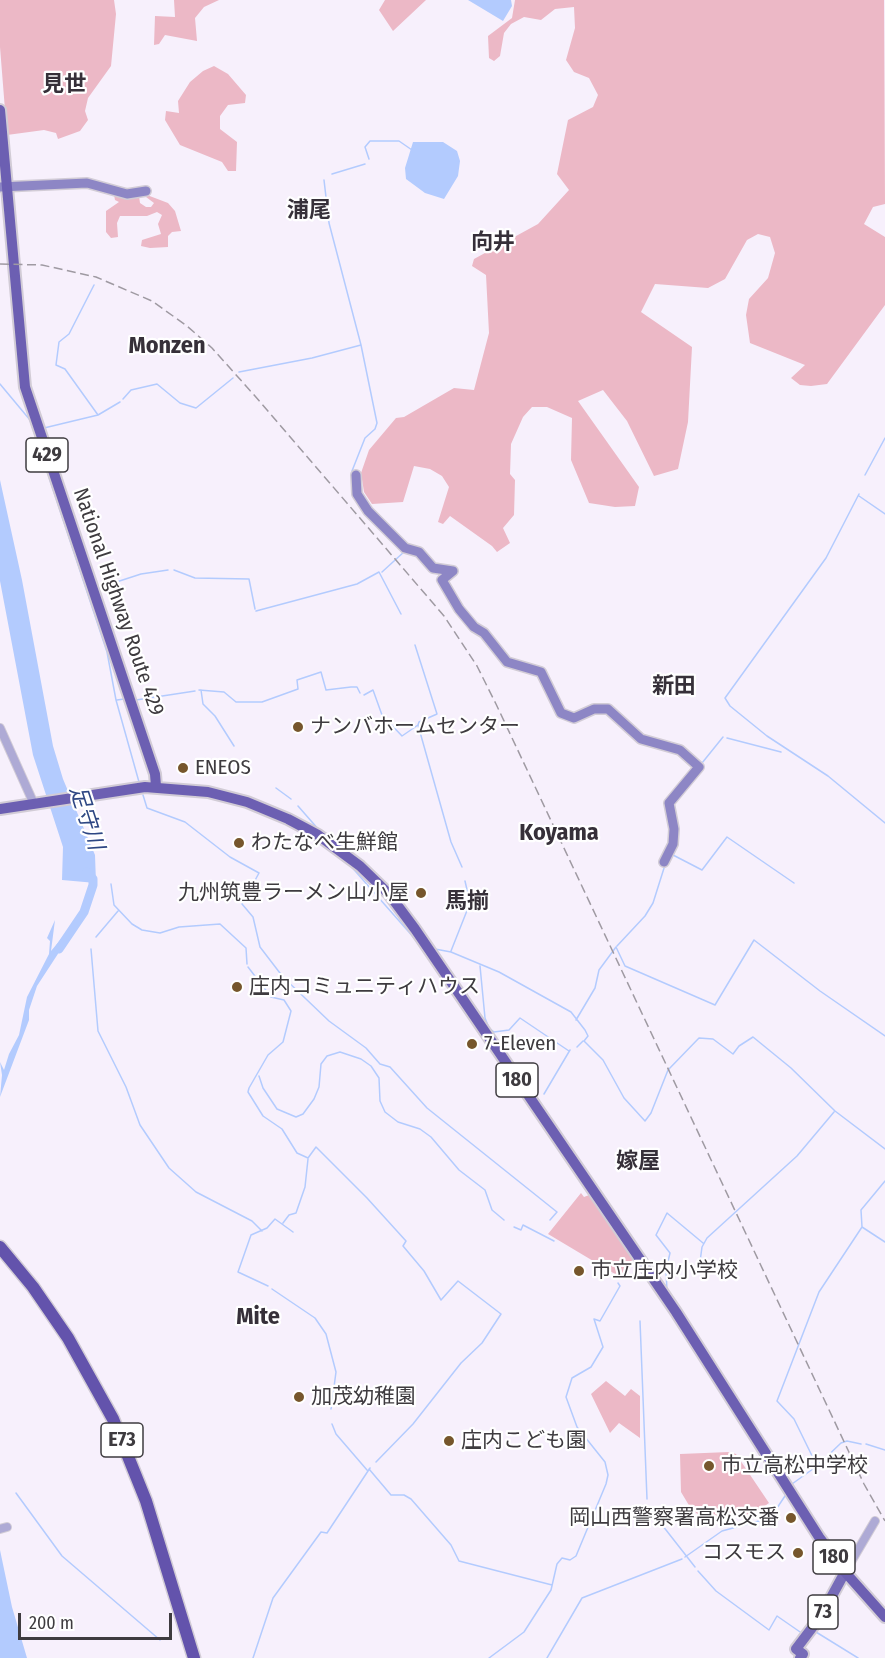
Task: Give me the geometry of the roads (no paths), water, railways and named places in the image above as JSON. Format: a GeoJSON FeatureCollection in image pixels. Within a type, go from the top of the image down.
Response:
{"type":"FeatureCollection","features":[{"type":"Feature","properties":{"kind":"highway","name":"National Highway Route 429"},"geometry":{"type":"LineString","coordinates":[[0,110],[3,186],[25,387],[155,774],[156,786]]}},
{"type":"Feature","properties":{"kind":"highway","name":"180"},"geometry":{"type":"LineString","coordinates":[[0,809],[156,786],[234,798],[288,819],[342,852],[389,894],[676,1312],[845,1572],[885,1617]]}},
{"type":"Feature","properties":{"kind":"highway","name":"E73"},"geometry":{"type":"LineString","coordinates":[[0,1247],[33,1287],[68,1338],[113,1419],[147,1501],[194,1658]]}},
{"type":"Feature","properties":{"kind":"highway","name":"E73"},"geometry":{"type":"LineString","coordinates":[[0,1258],[62,1342],[105,1422],[138,1501],[186,1658]]}},
{"type":"Feature","properties":{"kind":"main road"},"geometry":{"type":"LineString","coordinates":[[3,186],[87,183],[127,194],[146,190]]}},
{"type":"Feature","properties":{"kind":"main road"},"geometry":{"type":"LineString","coordinates":[[356,475],[357,494],[368,511],[405,548],[419,552],[433,567],[453,571],[442,580],[459,609],[474,627],[484,633],[507,662],[541,672],[561,713],[574,718],[594,709],[608,709],[641,739],[680,750],[699,767],[669,803],[674,829],[673,844],[664,862]]}},
{"type":"Feature","properties":{"kind":"main road","name":"73"},"geometry":{"type":"LineString","coordinates":[[800,1658],[803,1654],[796,1649],[821,1617],[845,1572]]}},
{"type":"Feature","properties":{"kind":"street"},"geometry":{"type":"LineString","coordinates":[[0,728],[37,803]]}},
{"type":"Feature","properties":{"kind":"street"},"geometry":{"type":"LineString","coordinates":[[845,1572],[875,1521]]}},
{"type":"Feature","properties":{"kind":"water"},"geometry":{"type":"Polygon","coordinates":[[[468,0],[511,0],[512,6],[503,21],[468,0]]]}},
{"type":"Feature","properties":{"kind":"water"},"geometry":{"type":"Polygon","coordinates":[[[413,142],[443,142],[457,151],[460,161],[458,176],[444,199],[425,193],[406,179],[405,168],[413,142]]]}},
{"type":"Feature","properties":{"kind":"water"},"geometry":{"type":"Polygon","coordinates":[[[0,480],[22,580],[53,746],[63,779],[95,855],[96,883],[62,880],[63,847],[33,755],[0,581],[0,480]]]}},
{"type":"Feature","properties":{"kind":"water"},"geometry":{"type":"Polygon","coordinates":[[[55,920],[51,951],[61,939],[67,940],[37,986],[29,1010],[29,1020],[0,1097],[2,1075],[0,1062],[4,1070],[19,1035],[27,997],[49,954],[50,941],[47,938],[55,920]]]}},
{"type":"Feature","properties":{"kind":"water"},"geometry":{"type":"Polygon","coordinates":[[[0,1550],[12,1607],[27,1658],[0,1658],[0,1550]]]}},
{"type":"Feature","properties":{"kind":"waterway"},"geometry":{"type":"LineString","coordinates":[[369,159],[365,147],[370,141],[399,141],[412,150]]}},
{"type":"Feature","properties":{"kind":"waterway"},"geometry":{"type":"LineString","coordinates":[[332,174],[365,164]]}},
{"type":"Feature","properties":{"kind":"waterway"},"geometry":{"type":"LineString","coordinates":[[324,180],[329,223],[361,345],[377,423],[375,429],[365,438],[352,471]]}},
{"type":"Feature","properties":{"kind":"waterway"},"geometry":{"type":"LineString","coordinates":[[94,285],[69,334],[59,342],[56,365],[65,369],[98,415]]}},
{"type":"Feature","properties":{"kind":"waterway"},"geometry":{"type":"LineString","coordinates":[[239,372],[312,358],[361,345]]}},
{"type":"Feature","properties":{"kind":"waterway"},"geometry":{"type":"LineString","coordinates":[[123,399],[131,390],[157,384],[180,403],[196,408],[233,378]]}},
{"type":"Feature","properties":{"kind":"waterway"},"geometry":{"type":"LineString","coordinates":[[0,384],[30,420],[107,652],[116,700],[139,782]]}},
{"type":"Feature","properties":{"kind":"waterway"},"geometry":{"type":"LineString","coordinates":[[44,428],[98,415],[120,402]]}},
{"type":"Feature","properties":{"kind":"waterway"},"geometry":{"type":"LineString","coordinates":[[865,475],[885,438]]}},
{"type":"Feature","properties":{"kind":"waterway"},"geometry":{"type":"LineString","coordinates":[[859,494],[826,558],[725,698],[730,706],[767,736],[828,776],[885,823]]}},
{"type":"Feature","properties":{"kind":"waterway"},"geometry":{"type":"LineString","coordinates":[[859,496],[885,514]]}},
{"type":"Feature","properties":{"kind":"waterway"},"geometry":{"type":"LineString","coordinates":[[382,572],[405,551]]}},
{"type":"Feature","properties":{"kind":"waterway"},"geometry":{"type":"LineString","coordinates":[[98,588],[141,574],[168,570]]}},
{"type":"Feature","properties":{"kind":"waterway"},"geometry":{"type":"LineString","coordinates":[[174,570],[195,578],[249,579],[255,609]]}},
{"type":"Feature","properties":{"kind":"waterway"},"geometry":{"type":"LineString","coordinates":[[256,611],[357,584],[379,572],[401,614]]}},
{"type":"Feature","properties":{"kind":"waterway"},"geometry":{"type":"LineString","coordinates":[[415,645],[437,714],[419,722],[418,725],[451,842],[462,867]]}},
{"type":"Feature","properties":{"kind":"waterway"},"geometry":{"type":"LineString","coordinates":[[199,690],[224,692],[236,702],[262,702],[298,689],[297,680],[321,672],[326,690],[357,687],[360,693]]}},
{"type":"Feature","properties":{"kind":"waterway"},"geometry":{"type":"LineString","coordinates":[[201,690],[203,704],[215,716],[234,746]]}},
{"type":"Feature","properties":{"kind":"waterway"},"geometry":{"type":"LineString","coordinates":[[364,695],[373,690],[382,715],[402,736],[418,725]]}},
{"type":"Feature","properties":{"kind":"waterway"},"geometry":{"type":"LineString","coordinates":[[136,700],[195,691]]}},
{"type":"Feature","properties":{"kind":"waterway"},"geometry":{"type":"LineString","coordinates":[[117,700],[124,699]]}},
{"type":"Feature","properties":{"kind":"waterway"},"geometry":{"type":"LineString","coordinates":[[702,763],[723,737]]}},
{"type":"Feature","properties":{"kind":"waterway"},"geometry":{"type":"LineString","coordinates":[[727,738],[781,752]]}},
{"type":"Feature","properties":{"kind":"waterway"},"geometry":{"type":"LineString","coordinates":[[276,788],[291,799]]}},
{"type":"Feature","properties":{"kind":"waterway"},"geometry":{"type":"LineString","coordinates":[[143,795],[147,808],[185,822],[230,857],[259,873],[242,904],[253,917],[260,947],[283,977],[329,1021],[366,1048],[380,1064],[390,1067],[427,1108],[557,1212],[550,1220]]}},
{"type":"Feature","properties":{"kind":"waterway"},"geometry":{"type":"LineString","coordinates":[[298,806],[319,830]]}},
{"type":"Feature","properties":{"kind":"waterway"},"geometry":{"type":"LineString","coordinates":[[673,855],[702,870],[727,837],[794,883]]}},
{"type":"Feature","properties":{"kind":"waterway"},"geometry":{"type":"LineString","coordinates":[[349,864],[415,939]]}},
{"type":"Feature","properties":{"kind":"waterway"},"geometry":{"type":"LineString","coordinates":[[617,946],[645,916],[653,903],[665,865]]}},
{"type":"Feature","properties":{"kind":"waterway","name":"足守川"},"geometry":{"type":"LineString","coordinates":[[59,949],[84,912],[93,885],[93,879],[87,872]]}},
{"type":"Feature","properties":{"kind":"waterway"},"geometry":{"type":"LineString","coordinates":[[451,951],[470,903],[465,881]]}},
{"type":"Feature","properties":{"kind":"waterway"},"geometry":{"type":"LineString","coordinates":[[111,884],[114,905],[132,924],[142,930],[160,933],[179,927],[220,924],[246,948],[247,964]]}},
{"type":"Feature","properties":{"kind":"waterway"},"geometry":{"type":"LineString","coordinates":[[96,937],[118,911]]}},
{"type":"Feature","properties":{"kind":"waterway"},"geometry":{"type":"LineString","coordinates":[[576,1020],[595,988],[599,970],[616,947],[625,966],[715,1005],[754,940],[820,991],[885,1036]]}},
{"type":"Feature","properties":{"kind":"waterway"},"geometry":{"type":"LineString","coordinates":[[91,949],[98,1031],[126,1087],[140,1125],[169,1168],[196,1192],[252,1221],[262,1231]]}},
{"type":"Feature","properties":{"kind":"waterway"},"geometry":{"type":"LineString","coordinates":[[435,949],[451,952],[499,972],[571,1012],[588,1036],[584,1041],[603,1060],[624,1098],[645,1121],[651,1113],[668,1070],[699,1038],[713,1039],[733,1054],[739,1046],[753,1037],[791,1068],[835,1111],[885,1149]]}},
{"type":"Feature","properties":{"kind":"waterway"},"geometry":{"type":"LineString","coordinates":[[480,966],[485,1018],[489,1028],[494,1032],[509,1030],[520,1018],[569,1051]]}},
{"type":"Feature","properties":{"kind":"waterway"},"geometry":{"type":"LineString","coordinates":[[248,967],[271,997],[284,1000],[291,1011],[283,1042],[268,1055],[249,1088],[248,1092],[263,1116],[282,1129],[297,1153],[308,1158],[316,1147],[367,1198],[406,1241],[403,1246],[424,1271],[441,1300],[458,1281],[501,1314],[482,1343],[461,1363],[413,1424],[376,1462]]}},
{"type":"Feature","properties":{"kind":"waterway"},"geometry":{"type":"LineString","coordinates":[[577,1047],[583,1041]]}},
{"type":"Feature","properties":{"kind":"waterway"},"geometry":{"type":"LineString","coordinates":[[544,1094],[570,1050]]}},
{"type":"Feature","properties":{"kind":"waterway"},"geometry":{"type":"LineString","coordinates":[[259,1076],[263,1088],[277,1109],[296,1117],[303,1114],[314,1099],[319,1087],[321,1064],[327,1056],[340,1052],[361,1059],[371,1066],[379,1078],[380,1101],[385,1112],[398,1122],[420,1129],[431,1137],[459,1170],[485,1190],[492,1210],[504,1220]]}},
{"type":"Feature","properties":{"kind":"waterway"},"geometry":{"type":"LineString","coordinates":[[699,1269],[702,1247],[707,1238],[797,1156],[834,1112]]}},
{"type":"Feature","properties":{"kind":"waterway"},"geometry":{"type":"LineString","coordinates":[[283,1223],[289,1215],[296,1213],[305,1187],[308,1159]]}},
{"type":"Feature","properties":{"kind":"waterway"},"geometry":{"type":"LineString","coordinates":[[792,1484],[817,1466],[794,1419],[777,1401],[819,1292],[862,1227],[861,1210],[885,1181]]}},
{"type":"Feature","properties":{"kind":"waterway"},"geometry":{"type":"LineString","coordinates":[[667,1291],[666,1270],[670,1253],[656,1235],[667,1213],[703,1243]]}},
{"type":"Feature","properties":{"kind":"waterway"},"geometry":{"type":"LineString","coordinates":[[268,1286],[238,1272],[251,1235],[267,1228],[275,1219],[293,1232]]}},
{"type":"Feature","properties":{"kind":"waterway"},"geometry":{"type":"LineString","coordinates":[[514,1227],[521,1230],[523,1225],[554,1241]]}},
{"type":"Feature","properties":{"kind":"waterway"},"geometry":{"type":"LineString","coordinates":[[862,1227],[885,1242]]}},
{"type":"Feature","properties":{"kind":"waterway"},"geometry":{"type":"LineString","coordinates":[[489,1658],[524,1632],[551,1590],[557,1564],[562,1558],[570,1560],[576,1556],[606,1484],[608,1475],[605,1462],[577,1427],[566,1397],[572,1378],[591,1367],[603,1347],[594,1319],[600,1321],[620,1286],[618,1283]]}},
{"type":"Feature","properties":{"kind":"waterway"},"geometry":{"type":"LineString","coordinates":[[272,1289],[315,1318],[326,1334],[336,1372],[331,1409]]}},
{"type":"Feature","properties":{"kind":"waterway"},"geometry":{"type":"LineString","coordinates":[[640,1321],[647,1499]]}},
{"type":"Feature","properties":{"kind":"waterway"},"geometry":{"type":"LineString","coordinates":[[332,1424],[336,1434],[367,1470]]}},
{"type":"Feature","properties":{"kind":"waterway"},"geometry":{"type":"LineString","coordinates":[[818,1465],[841,1443],[847,1441],[861,1444]]}},
{"type":"Feature","properties":{"kind":"waterway"},"geometry":{"type":"LineString","coordinates":[[866,1444],[885,1450]]}},
{"type":"Feature","properties":{"kind":"waterway"},"geometry":{"type":"LineString","coordinates":[[253,1658],[273,1598],[321,1532],[327,1533],[370,1468]]}},
{"type":"Feature","properties":{"kind":"waterway"},"geometry":{"type":"LineString","coordinates":[[369,1469],[391,1495],[404,1495],[411,1499],[451,1545],[459,1561],[552,1585]]}},
{"type":"Feature","properties":{"kind":"waterway"},"geometry":{"type":"LineString","coordinates":[[16,1493],[62,1556],[160,1640]]}},
{"type":"Feature","properties":{"kind":"waterway"},"geometry":{"type":"LineString","coordinates":[[685,1557],[722,1531],[759,1521],[777,1508],[787,1493]]}},
{"type":"Feature","properties":{"kind":"waterway"},"geometry":{"type":"LineString","coordinates":[[648,1507],[695,1567]]}},
{"type":"Feature","properties":{"kind":"waterway"},"geometry":{"type":"LineString","coordinates":[[547,1658],[582,1598],[682,1559]]}},
{"type":"Feature","properties":{"kind":"waterway"},"geometry":{"type":"LineString","coordinates":[[698,1571],[716,1591],[769,1630],[777,1616],[803,1634]]}},
{"type":"Feature","properties":{"kind":"waterway"},"geometry":{"type":"LineString","coordinates":[[816,1632],[858,1658]]}},
{"type":"Feature","properties":{"kind":"railway"},"geometry":{"type":"LineString","coordinates":[[0,264],[42,265],[96,277],[152,301],[187,326],[212,348],[255,396],[444,616],[477,666],[496,704],[864,1484],[885,1521]]}},
{"type":"Feature","properties":{"kind":"place","name":"ナンバホームセンター"},"geometry":{"type":"Point","coordinates":[298,727]}},
{"type":"Feature","properties":{"kind":"place","name":"ENEOS"},"geometry":{"type":"Point","coordinates":[183,768]}},
{"type":"Feature","properties":{"kind":"place","name":"わたなべ生鮮館"},"geometry":{"type":"Point","coordinates":[239,843]}},
{"type":"Feature","properties":{"kind":"place","name":"九州筑豊ラーメン山小屋"},"geometry":{"type":"Point","coordinates":[421,893]}},
{"type":"Feature","properties":{"kind":"place","name":"庄内コミュニティハウス"},"geometry":{"type":"Point","coordinates":[237,987]}},
{"type":"Feature","properties":{"kind":"place","name":"7-Eleven"},"geometry":{"type":"Point","coordinates":[472,1044]}},
{"type":"Feature","properties":{"kind":"place","name":"市立庄内小学校"},"geometry":{"type":"Point","coordinates":[579,1271]}},
{"type":"Feature","properties":{"kind":"place","name":"加茂幼稚園"},"geometry":{"type":"Point","coordinates":[299,1397]}},
{"type":"Feature","properties":{"kind":"place","name":"庄内こども園"},"geometry":{"type":"Point","coordinates":[449,1441]}},
{"type":"Feature","properties":{"kind":"place","name":"市立高松中学校"},"geometry":{"type":"Point","coordinates":[709,1466]}},
{"type":"Feature","properties":{"kind":"place","name":"岡山西警察署高松交番"},"geometry":{"type":"Point","coordinates":[791,1518]}},
{"type":"Feature","properties":{"kind":"place","name":"コスモス"},"geometry":{"type":"Point","coordinates":[798,1553]}},
{"type":"Feature","properties":{"kind":"district","name":"見世"},"geometry":{"type":"Point","coordinates":[64,85]}},
{"type":"Feature","properties":{"kind":"district","name":"浦尾"},"geometry":{"type":"Point","coordinates":[309,211]}},
{"type":"Feature","properties":{"kind":"district","name":"向井"},"geometry":{"type":"Point","coordinates":[493,243]}},
{"type":"Feature","properties":{"kind":"district","name":"Monzen"},"geometry":{"type":"Point","coordinates":[167,346]}},
{"type":"Feature","properties":{"kind":"district","name":"新田"},"geometry":{"type":"Point","coordinates":[674,687]}},
{"type":"Feature","properties":{"kind":"district","name":"Koyama"},"geometry":{"type":"Point","coordinates":[559,833]}},
{"type":"Feature","properties":{"kind":"district","name":"馬揃"},"geometry":{"type":"Point","coordinates":[467,902]}},
{"type":"Feature","properties":{"kind":"district","name":"嫁屋"},"geometry":{"type":"Point","coordinates":[638,1162]}},
{"type":"Feature","properties":{"kind":"district","name":"Mite"},"geometry":{"type":"Point","coordinates":[258,1317]}}]}
